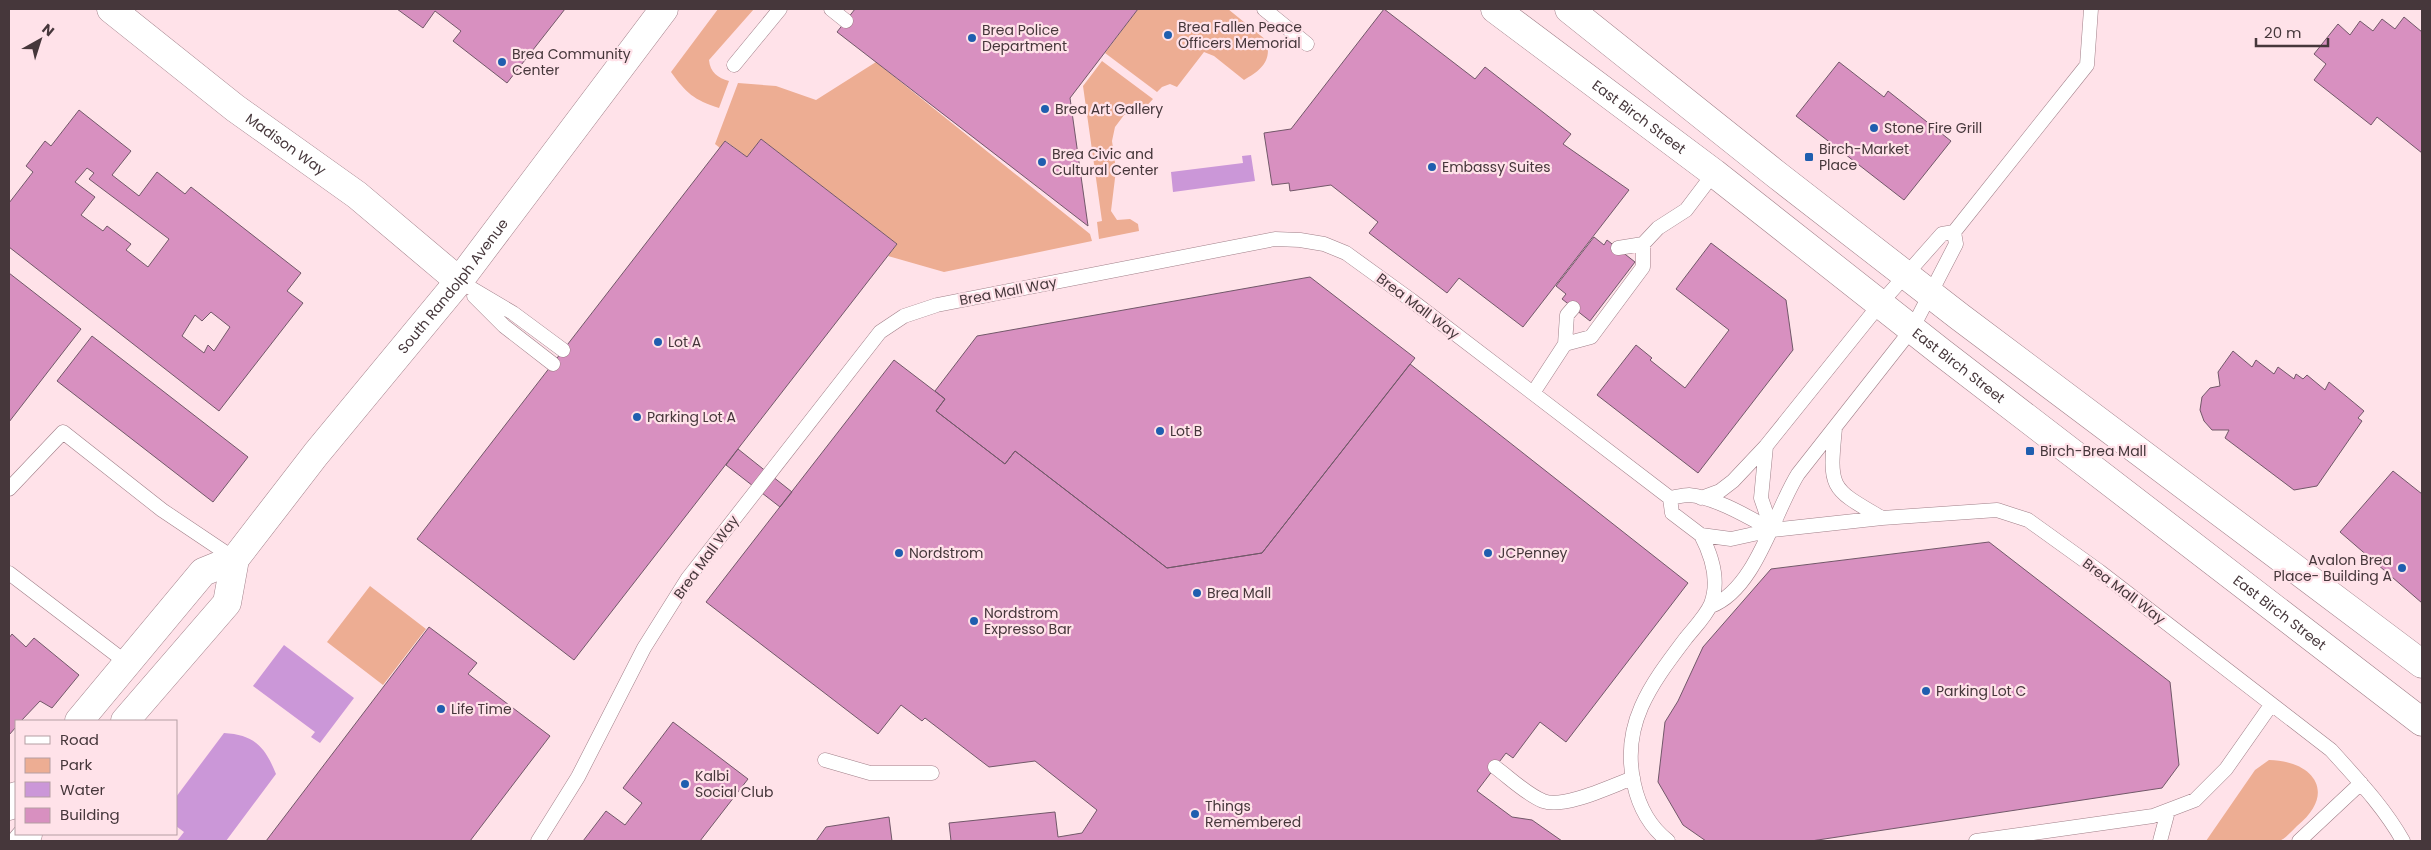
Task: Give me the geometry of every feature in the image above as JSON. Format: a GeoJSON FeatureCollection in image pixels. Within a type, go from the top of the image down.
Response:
{"type":"FeatureCollection","features":[{"type":"Feature","properties":{"kind":"street","name":"Madison Way"},"geometry":{"type":"LineString","coordinates":[[111,9],[235,108],[357,195],[459,281]]}},
{"type":"Feature","properties":{"kind":"street","name":"South Randolph Avenue"},"geometry":{"type":"LineString","coordinates":[[126,720],[226,603],[236,559],[316,454],[459,281],[664,9]]}},
{"type":"Feature","properties":{"kind":"street","name":"East Birch Street"},"geometry":{"type":"LineString","coordinates":[[1495,9],[1714,173],[1912,329],[2422,722]]}},
{"type":"Feature","properties":{"kind":"street"},"geometry":{"type":"LineString","coordinates":[[1569,9],[1777,175],[1930,293],[2422,664]]}},
{"type":"Feature","properties":{"kind":"street"},"geometry":{"type":"LineString","coordinates":[[80,720],[203,572],[236,559]]}},
{"type":"Feature","properties":{"kind":"lane"},"geometry":{"type":"LineString","coordinates":[[734,65],[780,9]]}},
{"type":"Feature","properties":{"kind":"lane"},"geometry":{"type":"LineString","coordinates":[[831,9],[846,21]]}},
{"type":"Feature","properties":{"kind":"lane"},"geometry":{"type":"LineString","coordinates":[[1264,9],[1307,44]]}},
{"type":"Feature","properties":{"kind":"lane"},"geometry":{"type":"LineString","coordinates":[[1701,498],[1720,491],[1734,481],[1766,446],[1906,274],[1942,234],[1954,232],[2087,66],[2090,9]]}},
{"type":"Feature","properties":{"kind":"lane"},"geometry":{"type":"LineString","coordinates":[[1618,248],[1643,244],[1658,228],[1686,210],[1714,173]]}},
{"type":"Feature","properties":{"kind":"lane"},"geometry":{"type":"LineString","coordinates":[[1711,606],[1721,602],[1736,589],[1772,530],[1787,492],[1798,474],[1912,329],[1956,244],[1954,232]]}},
{"type":"Feature","properties":{"kind":"lane","name":"Brea Mall Way"},"geometry":{"type":"LineString","coordinates":[[538,841],[578,777],[644,648],[688,578],[871,342],[891,324],[917,310],[937,305],[1276,239],[1324,244],[1346,254],[1670,498],[1672,514],[1701,535],[1732,539],[1772,530],[1882,518],[1997,510],[2028,520],[2099,571],[2331,750],[2361,783],[2392,822],[2403,841]]}},
{"type":"Feature","properties":{"kind":"lane"},"geometry":{"type":"LineString","coordinates":[[1564,344],[1592,337],[1643,267],[1643,244]]}},
{"type":"Feature","properties":{"kind":"lane"},"geometry":{"type":"LineString","coordinates":[[459,281],[513,313],[563,350]]}},
{"type":"Feature","properties":{"kind":"lane"},"geometry":{"type":"LineString","coordinates":[[459,281],[504,326],[553,364]]}},
{"type":"Feature","properties":{"kind":"lane"},"geometry":{"type":"LineString","coordinates":[[1533,393],[1564,344],[1568,315],[1572,308]]}},
{"type":"Feature","properties":{"kind":"lane"},"geometry":{"type":"LineString","coordinates":[[1835,428],[1831,470],[1836,485],[1846,497],[1882,518]]}},
{"type":"Feature","properties":{"kind":"lane"},"geometry":{"type":"LineString","coordinates":[[9,489],[63,432],[162,510],[236,559]]}},
{"type":"Feature","properties":{"kind":"lane"},"geometry":{"type":"LineString","coordinates":[[1766,446],[1761,498],[1772,530]]}},
{"type":"Feature","properties":{"kind":"lane"},"geometry":{"type":"LineString","coordinates":[[1670,498],[1689,495],[1701,498],[1737,511],[1772,530]]}},
{"type":"Feature","properties":{"kind":"lane"},"geometry":{"type":"LineString","coordinates":[[1668,841],[1651,824],[1639,804],[1633,778],[1631,749],[1634,726],[1641,704],[1670,660],[1711,606],[1715,585],[1713,565],[1701,535]]}},
{"type":"Feature","properties":{"kind":"lane"},"geometry":{"type":"LineString","coordinates":[[9,573],[127,663]]}},
{"type":"Feature","properties":{"kind":"lane"},"geometry":{"type":"LineString","coordinates":[[1976,841],[2153,816],[2195,800],[2226,769],[2271,705]]}},
{"type":"Feature","properties":{"kind":"lane"},"geometry":{"type":"LineString","coordinates":[[825,760],[870,773],[932,773]]}},
{"type":"Feature","properties":{"kind":"lane"},"geometry":{"type":"LineString","coordinates":[[1495,767],[1537,797],[1554,803],[1566,802],[1633,778]]}},
{"type":"Feature","properties":{"kind":"lane"},"geometry":{"type":"LineString","coordinates":[[2299,841],[2361,783]]}},
{"type":"Feature","properties":{"kind":"lane"},"geometry":{"type":"LineString","coordinates":[[2160,841],[2168,811]]}},
{"type":"Feature","properties":{"kind":"green space"},"geometry":{"type":"Polygon","coordinates":[[[718,9],[754,9],[709,60],[715,74],[729,81],[719,108],[691,95],[671,72],[718,9]]]}},
{"type":"Feature","properties":{"kind":"green space"},"geometry":{"type":"Polygon","coordinates":[[[1138,9],[1228,9],[1266,40],[1268,54],[1266,60],[1260,69],[1244,80],[1214,56],[1204,52],[1177,87],[1170,84],[1162,87],[1157,92],[1105,53],[1138,9]]]}},
{"type":"Feature","properties":{"kind":"green space"},"geometry":{"type":"Polygon","coordinates":[[[1102,61],[1153,99],[1140,113],[1124,115],[1115,127],[1112,141],[1116,170],[1111,211],[1117,220],[1130,219],[1138,224],[1139,231],[1099,239],[1097,222],[1102,221],[1083,86],[1102,61]]]}},
{"type":"Feature","properties":{"kind":"green space"},"geometry":{"type":"Polygon","coordinates":[[[876,62],[1090,234],[1092,241],[944,272],[888,256],[897,244],[761,139],[747,157],[726,141],[720,148],[715,144],[738,83],[776,86],[816,100],[876,62]]]}},
{"type":"Feature","properties":{"kind":"green space"},"geometry":{"type":"Polygon","coordinates":[[[370,586],[426,629],[383,685],[327,642],[370,586]]]}},
{"type":"Feature","properties":{"kind":"green space"},"geometry":{"type":"Polygon","coordinates":[[[2269,760],[2298,766],[2309,773],[2315,781],[2318,791],[2316,802],[2309,814],[2284,839],[2279,841],[2206,841],[2255,770],[2269,760]]]}},
{"type":"Feature","properties":{"kind":"water"},"geometry":{"type":"Polygon","coordinates":[[[1251,155],[1255,181],[1173,192],[1171,172],[1243,163],[1242,156],[1251,155]]]}},
{"type":"Feature","properties":{"kind":"water"},"geometry":{"type":"Polygon","coordinates":[[[284,645],[354,698],[320,743],[311,737],[315,732],[253,686],[284,645]]]}},
{"type":"Feature","properties":{"kind":"water"},"geometry":{"type":"Polygon","coordinates":[[[224,733],[244,736],[258,744],[268,756],[276,774],[226,841],[177,841],[184,832],[178,828],[178,794],[224,733]]]}},
{"type":"Feature","properties":{"kind":"building","name":"Brea Community Center"},"geometry":{"type":"Polygon","coordinates":[[[397,9],[565,9],[507,83],[453,41],[461,31],[435,11],[423,28],[397,9]]]}},
{"type":"Feature","properties":{"kind":"building","name":"Brea Civic and Cultural Center"},"geometry":{"type":"Polygon","coordinates":[[[855,9],[1138,9],[1070,98],[1088,226],[837,32],[855,9]]]}},
{"type":"Feature","properties":{"kind":"building","name":"Embassy Suites"},"geometry":{"type":"Polygon","coordinates":[[[1384,9],[1475,79],[1485,67],[1571,134],[1563,144],[1629,190],[1523,327],[1459,278],[1447,293],[1369,233],[1378,222],[1331,185],[1290,191],[1289,183],[1272,185],[1264,133],[1291,129],[1384,9]]]}},
{"type":"Feature","properties":{"kind":"building"},"geometry":{"type":"Polygon","coordinates":[[[2404,17],[2422,32],[2422,153],[2377,117],[2371,125],[2314,80],[2326,64],[2314,54],[2338,24],[2350,35],[2360,21],[2373,31],[2382,19],[2395,29],[2404,17]]]}},
{"type":"Feature","properties":{"kind":"building","name":"Stone Fire Grill"},"geometry":{"type":"Polygon","coordinates":[[[1839,62],[1884,97],[1888,91],[1951,141],[1904,200],[1796,116],[1839,62]]]}},
{"type":"Feature","properties":{"kind":"building"},"geometry":{"type":"Polygon","coordinates":[[[79,110],[131,151],[112,175],[139,196],[157,172],[185,194],[191,187],[301,273],[287,291],[303,303],[219,411],[9,247],[9,203],[33,172],[26,166],[45,141],[51,146],[79,110]],[[87,168],[75,182],[95,197],[81,215],[103,231],[107,226],[131,244],[126,250],[148,267],[169,239],[89,179],[94,173],[87,168]],[[211,312],[202,321],[195,315],[182,336],[204,353],[208,345],[214,351],[230,327],[211,312]]]}},
{"type":"Feature","properties":{"kind":"building","name":"Lot A"},"geometry":{"type":"Polygon","coordinates":[[[761,139],[897,244],[574,660],[417,539],[725,141],[747,157],[761,139]]]}},
{"type":"Feature","properties":{"kind":"building"},"geometry":{"type":"Polygon","coordinates":[[[1594,237],[1604,245],[1607,240],[1635,262],[1590,321],[1562,299],[1566,294],[1556,286],[1594,237]]]}},
{"type":"Feature","properties":{"kind":"building"},"geometry":{"type":"Polygon","coordinates":[[[1711,243],[1786,300],[1793,350],[1698,473],[1597,395],[1636,345],[1652,358],[1650,360],[1685,388],[1729,330],[1676,289],[1711,243]]]}},
{"type":"Feature","properties":{"kind":"building"},"geometry":{"type":"Polygon","coordinates":[[[9,273],[81,329],[9,422],[9,273]]]}},
{"type":"Feature","properties":{"kind":"building","name":"Lot B"},"geometry":{"type":"Polygon","coordinates":[[[1310,277],[1415,358],[1262,553],[1167,568],[1015,451],[1005,464],[936,411],[945,399],[935,391],[977,336],[1310,277]]]}},
{"type":"Feature","properties":{"kind":"building"},"geometry":{"type":"Polygon","coordinates":[[[92,336],[248,457],[213,502],[57,381],[92,336]]]}},
{"type":"Feature","properties":{"kind":"building"},"geometry":{"type":"Polygon","coordinates":[[[2233,351],[2252,367],[2256,360],[2274,374],[2278,367],[2294,379],[2296,374],[2303,379],[2307,375],[2325,390],[2329,382],[2364,411],[2358,418],[2362,421],[2317,486],[2294,490],[2225,438],[2229,430],[2212,430],[2204,421],[2200,410],[2202,397],[2210,388],[2220,386],[2218,372],[2233,351]]]}},
{"type":"Feature","properties":{"kind":"building","name":"Brea Mall"},"geometry":{"type":"Polygon","coordinates":[[[894,360],[945,399],[936,411],[1005,464],[1015,451],[1167,568],[1262,553],[1410,364],[1688,583],[1566,742],[1540,722],[1513,758],[1506,753],[1477,791],[1512,817],[1532,820],[1562,841],[951,841],[949,823],[1055,812],[1058,837],[1082,833],[1097,810],[1035,761],[989,767],[925,718],[922,721],[901,705],[878,734],[706,602],[894,360]]]}},
{"type":"Feature","properties":{"kind":"building"},"geometry":{"type":"Polygon","coordinates":[[[738,449],[792,492],[780,507],[726,465],[738,449]]]}},
{"type":"Feature","properties":{"kind":"building","name":"Avalon Brea Place- Building A"},"geometry":{"type":"Polygon","coordinates":[[[2393,471],[2422,494],[2422,603],[2340,532],[2393,471]]]}},
{"type":"Feature","properties":{"kind":"building","name":"Parking Lot C"},"geometry":{"type":"Polygon","coordinates":[[[1989,542],[2170,682],[2179,765],[2162,788],[1811,841],[1706,841],[1683,825],[1658,782],[1665,722],[1678,701],[1703,647],[1771,569],[1989,542]]]}},
{"type":"Feature","properties":{"kind":"building","name":"Life Time"},"geometry":{"type":"Polygon","coordinates":[[[429,627],[477,663],[468,674],[550,736],[470,841],[266,841],[429,627]]]}},
{"type":"Feature","properties":{"kind":"building"},"geometry":{"type":"Polygon","coordinates":[[[12,634],[26,647],[34,638],[79,675],[52,708],[40,701],[22,720],[15,720],[15,728],[9,735],[9,638],[12,634]]]}},
{"type":"Feature","properties":{"kind":"building"},"geometry":{"type":"Polygon","coordinates":[[[673,722],[748,779],[700,841],[583,841],[606,811],[625,825],[642,803],[623,788],[673,722]]]}},
{"type":"Feature","properties":{"kind":"building"},"geometry":{"type":"Polygon","coordinates":[[[889,817],[892,841],[816,841],[826,827],[889,817]]]}},
{"type":"Feature","properties":{"kind":"place","name":"Brea Fallen Peace Officers Memorial"},"geometry":{"type":"Point","coordinates":[1168,35]}},
{"type":"Feature","properties":{"kind":"place","name":"Brea Police Department"},"geometry":{"type":"Point","coordinates":[972,38]}},
{"type":"Feature","properties":{"kind":"place","name":"Brea Community Center"},"geometry":{"type":"Point","coordinates":[502,62]}},
{"type":"Feature","properties":{"kind":"place","name":"Brea Art Gallery"},"geometry":{"type":"Point","coordinates":[1045,109]}},
{"type":"Feature","properties":{"kind":"place","name":"Stone Fire Grill"},"geometry":{"type":"Point","coordinates":[1874,128]}},
{"type":"Feature","properties":{"kind":"place","name":"Birch-Market Place"},"geometry":{"type":"Point","coordinates":[1809,157]}},
{"type":"Feature","properties":{"kind":"place","name":"Brea Civic and Cultural Center"},"geometry":{"type":"Point","coordinates":[1042,162]}},
{"type":"Feature","properties":{"kind":"place","name":"Embassy Suites"},"geometry":{"type":"Point","coordinates":[1432,167]}},
{"type":"Feature","properties":{"kind":"place","name":"Lot A"},"geometry":{"type":"Point","coordinates":[658,342]}},
{"type":"Feature","properties":{"kind":"place","name":"Parking Lot A"},"geometry":{"type":"Point","coordinates":[637,417]}},
{"type":"Feature","properties":{"kind":"place","name":"Lot B"},"geometry":{"type":"Point","coordinates":[1160,431]}},
{"type":"Feature","properties":{"kind":"place","name":"Birch-Brea Mall"},"geometry":{"type":"Point","coordinates":[2030,451]}},
{"type":"Feature","properties":{"kind":"place","name":"Nordstrom"},"geometry":{"type":"Point","coordinates":[899,553]}},
{"type":"Feature","properties":{"kind":"place","name":"JCPenney"},"geometry":{"type":"Point","coordinates":[1488,553]}},
{"type":"Feature","properties":{"kind":"place","name":"Avalon Brea Place- Building A"},"geometry":{"type":"Point","coordinates":[2402,568]}},
{"type":"Feature","properties":{"kind":"place","name":"Brea Mall"},"geometry":{"type":"Point","coordinates":[1197,593]}},
{"type":"Feature","properties":{"kind":"place","name":"Nordstrom Expresso Bar"},"geometry":{"type":"Point","coordinates":[974,621]}},
{"type":"Feature","properties":{"kind":"place","name":"Parking Lot C"},"geometry":{"type":"Point","coordinates":[1926,691]}},
{"type":"Feature","properties":{"kind":"place","name":"Life Time"},"geometry":{"type":"Point","coordinates":[441,709]}},
{"type":"Feature","properties":{"kind":"place","name":"Kalbi Social Club"},"geometry":{"type":"Point","coordinates":[685,784]}},
{"type":"Feature","properties":{"kind":"place","name":"Things Remembered"},"geometry":{"type":"Point","coordinates":[1195,814]}}]}
